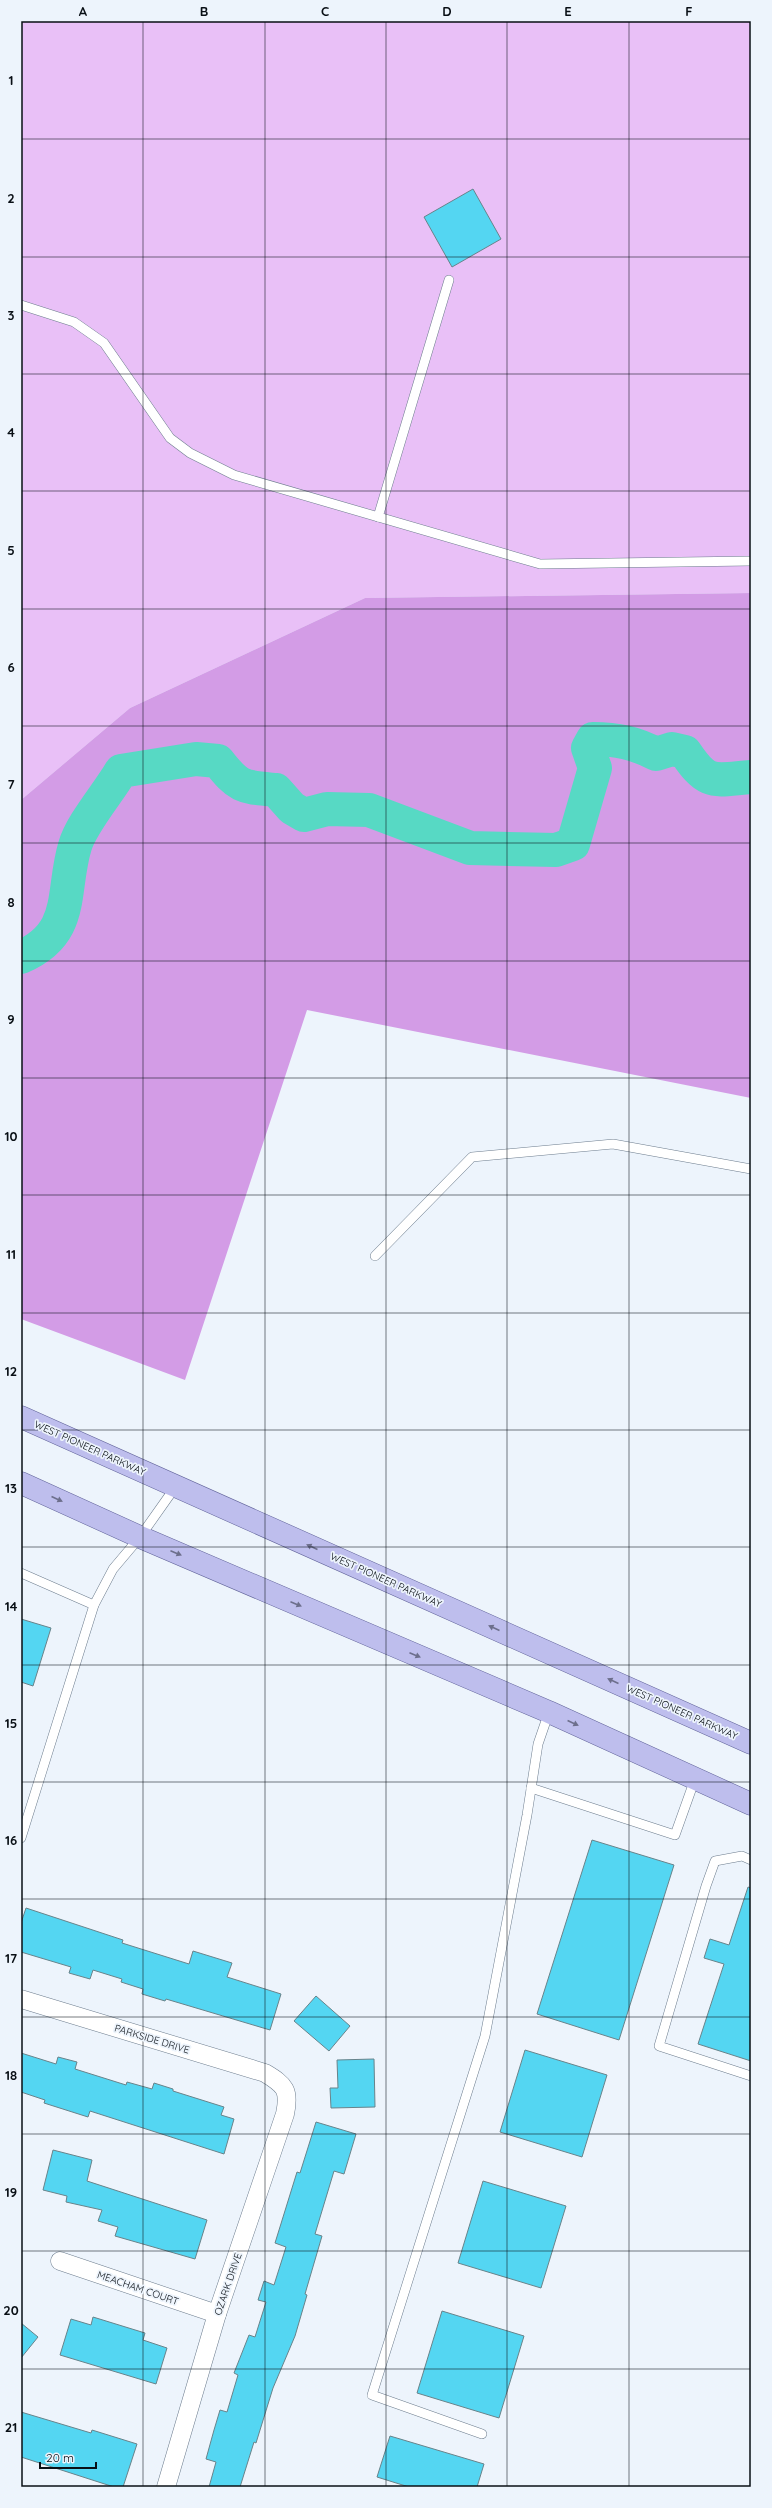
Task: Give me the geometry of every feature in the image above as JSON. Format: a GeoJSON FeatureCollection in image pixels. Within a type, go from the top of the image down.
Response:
{"type":"FeatureCollection","features":[{"type":"Feature","properties":{"kind":"main road","name":"WEST PIONEER PARKWAY"},"geometry":{"type":"LineString","coordinates":[[21,1417],[751,1743]]}},
{"type":"Feature","properties":{"kind":"main road"},"geometry":{"type":"LineString","coordinates":[[21,1483],[140,1537],[549,1712],[751,1804]]}},
{"type":"Feature","properties":{"kind":"street","name":"PARKSIDE DRIVE"},"geometry":{"type":"LineString","coordinates":[[21,1999],[264,2073],[281,2082]]}},
{"type":"Feature","properties":{"kind":"street","name":"OZARK DRIVE"},"geometry":{"type":"LineString","coordinates":[[166,2487],[217,2314],[285,2114],[288,2101],[281,2082]]}},
{"type":"Feature","properties":{"kind":"street","name":"MEACHAM COURT"},"geometry":{"type":"LineString","coordinates":[[60,2261],[217,2314]]}},
{"type":"Feature","properties":{"kind":"lane"},"geometry":{"type":"LineString","coordinates":[[378,517],[449,280]]}},
{"type":"Feature","properties":{"kind":"lane"},"geometry":{"type":"LineString","coordinates":[[21,305],[74,322],[104,343],[170,438],[190,453],[234,475],[540,564],[751,561]]}},
{"type":"Feature","properties":{"kind":"lane"},"geometry":{"type":"LineString","coordinates":[[375,1256],[472,1157],[612,1144],[751,1169]]}},
{"type":"Feature","properties":{"kind":"lane"},"geometry":{"type":"LineString","coordinates":[[21,1838],[94,1605],[113,1570],[140,1537],[176,1486]]}},
{"type":"Feature","properties":{"kind":"lane"},"geometry":{"type":"LineString","coordinates":[[21,1573],[94,1605]]}},
{"type":"Feature","properties":{"kind":"lane"},"geometry":{"type":"LineString","coordinates":[[482,2434],[372,2395],[485,2036],[538,1744],[549,1712]]}},
{"type":"Feature","properties":{"kind":"lane"},"geometry":{"type":"LineString","coordinates":[[531,1788],[675,1835],[695,1778]]}},
{"type":"Feature","properties":{"kind":"lane"},"geometry":{"type":"LineString","coordinates":[[751,1860],[742,1856],[715,1861],[706,1886],[659,2046],[751,2076]]}},
{"type":"Feature","properties":{"kind":"shaded area"},"geometry":{"type":"Polygon","coordinates":[[[21,21],[751,21],[751,593],[365,598],[130,708],[21,800],[21,21]]]}},
{"type":"Feature","properties":{"kind":"shaded area"},"geometry":{"type":"Polygon","coordinates":[[[751,593],[751,1098],[307,1010],[185,1380],[21,1319],[21,800],[130,708],[365,598],[751,593]]]}},
{"type":"Feature","properties":{"kind":"building"},"geometry":{"type":"Polygon","coordinates":[[[473,189],[501,239],[452,267],[424,217],[473,189]]]}},
{"type":"Feature","properties":{"kind":"building"},"geometry":{"type":"Polygon","coordinates":[[[21,1619],[51,1628],[33,1686],[21,1682],[21,1619]]]}},
{"type":"Feature","properties":{"kind":"building"},"geometry":{"type":"Polygon","coordinates":[[[592,1840],[674,1865],[619,2040],[537,2014],[592,1840]]]}},
{"type":"Feature","properties":{"kind":"building"},"geometry":{"type":"Polygon","coordinates":[[[748,1887],[751,1888],[751,2061],[698,2044],[724,1964],[704,1958],[710,1939],[729,1945],[748,1887]]]}},
{"type":"Feature","properties":{"kind":"building"},"geometry":{"type":"Polygon","coordinates":[[[26,1908],[123,1940],[122,1943],[189,1964],[193,1951],[232,1963],[227,1977],[281,1994],[270,2030],[166,1999],[165,2001],[142,1994],[143,1989],[121,1982],[122,1979],[93,1970],[90,1979],[69,1973],[71,1967],[21,1952],[21,1923],[26,1908]]]}},
{"type":"Feature","properties":{"kind":"building"},"geometry":{"type":"Polygon","coordinates":[[[316,1996],[350,2026],[329,2051],[294,2021],[316,1996]]]}},
{"type":"Feature","properties":{"kind":"building"},"geometry":{"type":"Polygon","coordinates":[[[525,2050],[607,2075],[582,2157],[500,2132],[525,2050]]]}},
{"type":"Feature","properties":{"kind":"building"},"geometry":{"type":"Polygon","coordinates":[[[21,2053],[56,2064],[58,2057],[77,2062],[75,2069],[126,2085],[127,2082],[152,2089],[154,2083],[173,2089],[173,2091],[224,2107],[221,2115],[234,2119],[224,2154],[90,2111],[88,2117],[44,2103],[45,2100],[21,2092],[21,2053]]]}},
{"type":"Feature","properties":{"kind":"building"},"geometry":{"type":"Polygon","coordinates":[[[374,2059],[375,2107],[331,2108],[330,2088],[338,2088],[337,2060],[374,2059]]]}},
{"type":"Feature","properties":{"kind":"building"},"geometry":{"type":"Polygon","coordinates":[[[316,2122],[356,2134],[344,2174],[334,2171],[315,2234],[322,2236],[305,2294],[307,2295],[295,2336],[273,2388],[256,2443],[254,2442],[240,2487],[209,2487],[216,2462],[206,2459],[214,2430],[220,2410],[227,2412],[238,2375],[234,2373],[249,2335],[255,2337],[266,2302],[258,2300],[264,2281],[274,2285],[286,2247],[275,2243],[297,2172],[300,2173],[316,2122]]]}},
{"type":"Feature","properties":{"kind":"building"},"geometry":{"type":"Polygon","coordinates":[[[53,2150],[92,2160],[87,2181],[207,2220],[195,2259],[115,2236],[118,2227],[98,2221],[102,2210],[66,2202],[67,2196],[43,2190],[53,2150]]]}},
{"type":"Feature","properties":{"kind":"building"},"geometry":{"type":"Polygon","coordinates":[[[483,2181],[566,2206],[541,2288],[458,2263],[483,2181]]]}},
{"type":"Feature","properties":{"kind":"building"},"geometry":{"type":"Polygon","coordinates":[[[442,2311],[524,2336],[499,2418],[417,2393],[442,2311]]]}},
{"type":"Feature","properties":{"kind":"building"},"geometry":{"type":"Polygon","coordinates":[[[93,2317],[145,2333],[143,2340],[167,2348],[156,2384],[60,2355],[71,2319],[91,2325],[93,2317]]]}},
{"type":"Feature","properties":{"kind":"building"},"geometry":{"type":"Polygon","coordinates":[[[21,2323],[38,2337],[21,2358],[21,2323]]]}},
{"type":"Feature","properties":{"kind":"building"},"geometry":{"type":"Polygon","coordinates":[[[21,2412],[91,2433],[92,2430],[137,2444],[123,2487],[114,2487],[21,2457],[21,2412]]]}},
{"type":"Feature","properties":{"kind":"building"},"geometry":{"type":"Polygon","coordinates":[[[390,2436],[484,2464],[477,2487],[409,2487],[377,2477],[390,2436]]]}},
{"type":"Feature","properties":{"kind":"waterway"},"geometry":{"type":"LineString","coordinates":[[21,957],[39,947],[51,936],[59,923],[63,910],[71,863],[78,837],[121,771],[196,759],[218,761],[237,781],[249,787],[276,790],[292,808],[304,815],[327,809],[369,810],[470,848],[556,850],[573,844],[595,768],[588,748],[593,739],[626,742],[656,754],[672,749],[685,752],[700,771],[706,776],[712,778],[728,779],[751,777]]}}]}
